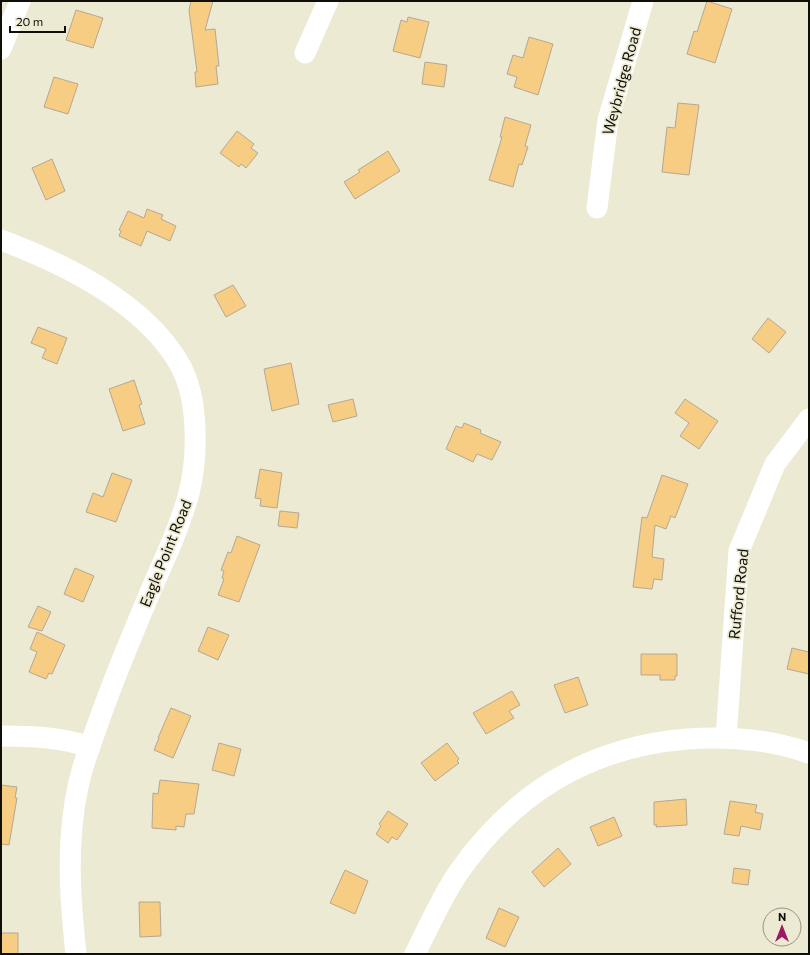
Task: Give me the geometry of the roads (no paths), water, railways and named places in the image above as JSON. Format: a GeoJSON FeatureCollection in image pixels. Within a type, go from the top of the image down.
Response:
{"type":"FeatureCollection","features":[{"type":"Feature","properties":{"kind":"street"},"geometry":{"type":"LineString","coordinates":[[1,49],[20,1]]}},
{"type":"Feature","properties":{"kind":"street"},"geometry":{"type":"LineString","coordinates":[[305,53],[328,1]]}},
{"type":"Feature","properties":{"kind":"street","name":"Weybridge Road"},"geometry":{"type":"LineString","coordinates":[[597,208],[608,120],[643,1]]}},
{"type":"Feature","properties":{"kind":"street","name":"Eagle Point Road"},"geometry":{"type":"LineString","coordinates":[[1,240],[67,270],[111,294],[137,315],[161,339],[180,366],[192,406],[196,435],[194,465],[189,494],[168,552],[117,670],[78,786],[71,853],[71,900],[76,954]]}},
{"type":"Feature","properties":{"kind":"street","name":"Rufford Road"},"geometry":{"type":"LineString","coordinates":[[726,738],[739,551],[775,464],[809,419]]}},
{"type":"Feature","properties":{"kind":"street"},"geometry":{"type":"LineString","coordinates":[[1,736],[40,736],[68,740],[90,747]]}},
{"type":"Feature","properties":{"kind":"street"},"geometry":{"type":"LineString","coordinates":[[416,954],[436,911],[456,876],[480,844],[503,820],[539,789],[559,777],[595,760],[633,748],[672,741],[726,738],[763,742],[809,753]]}}]}
